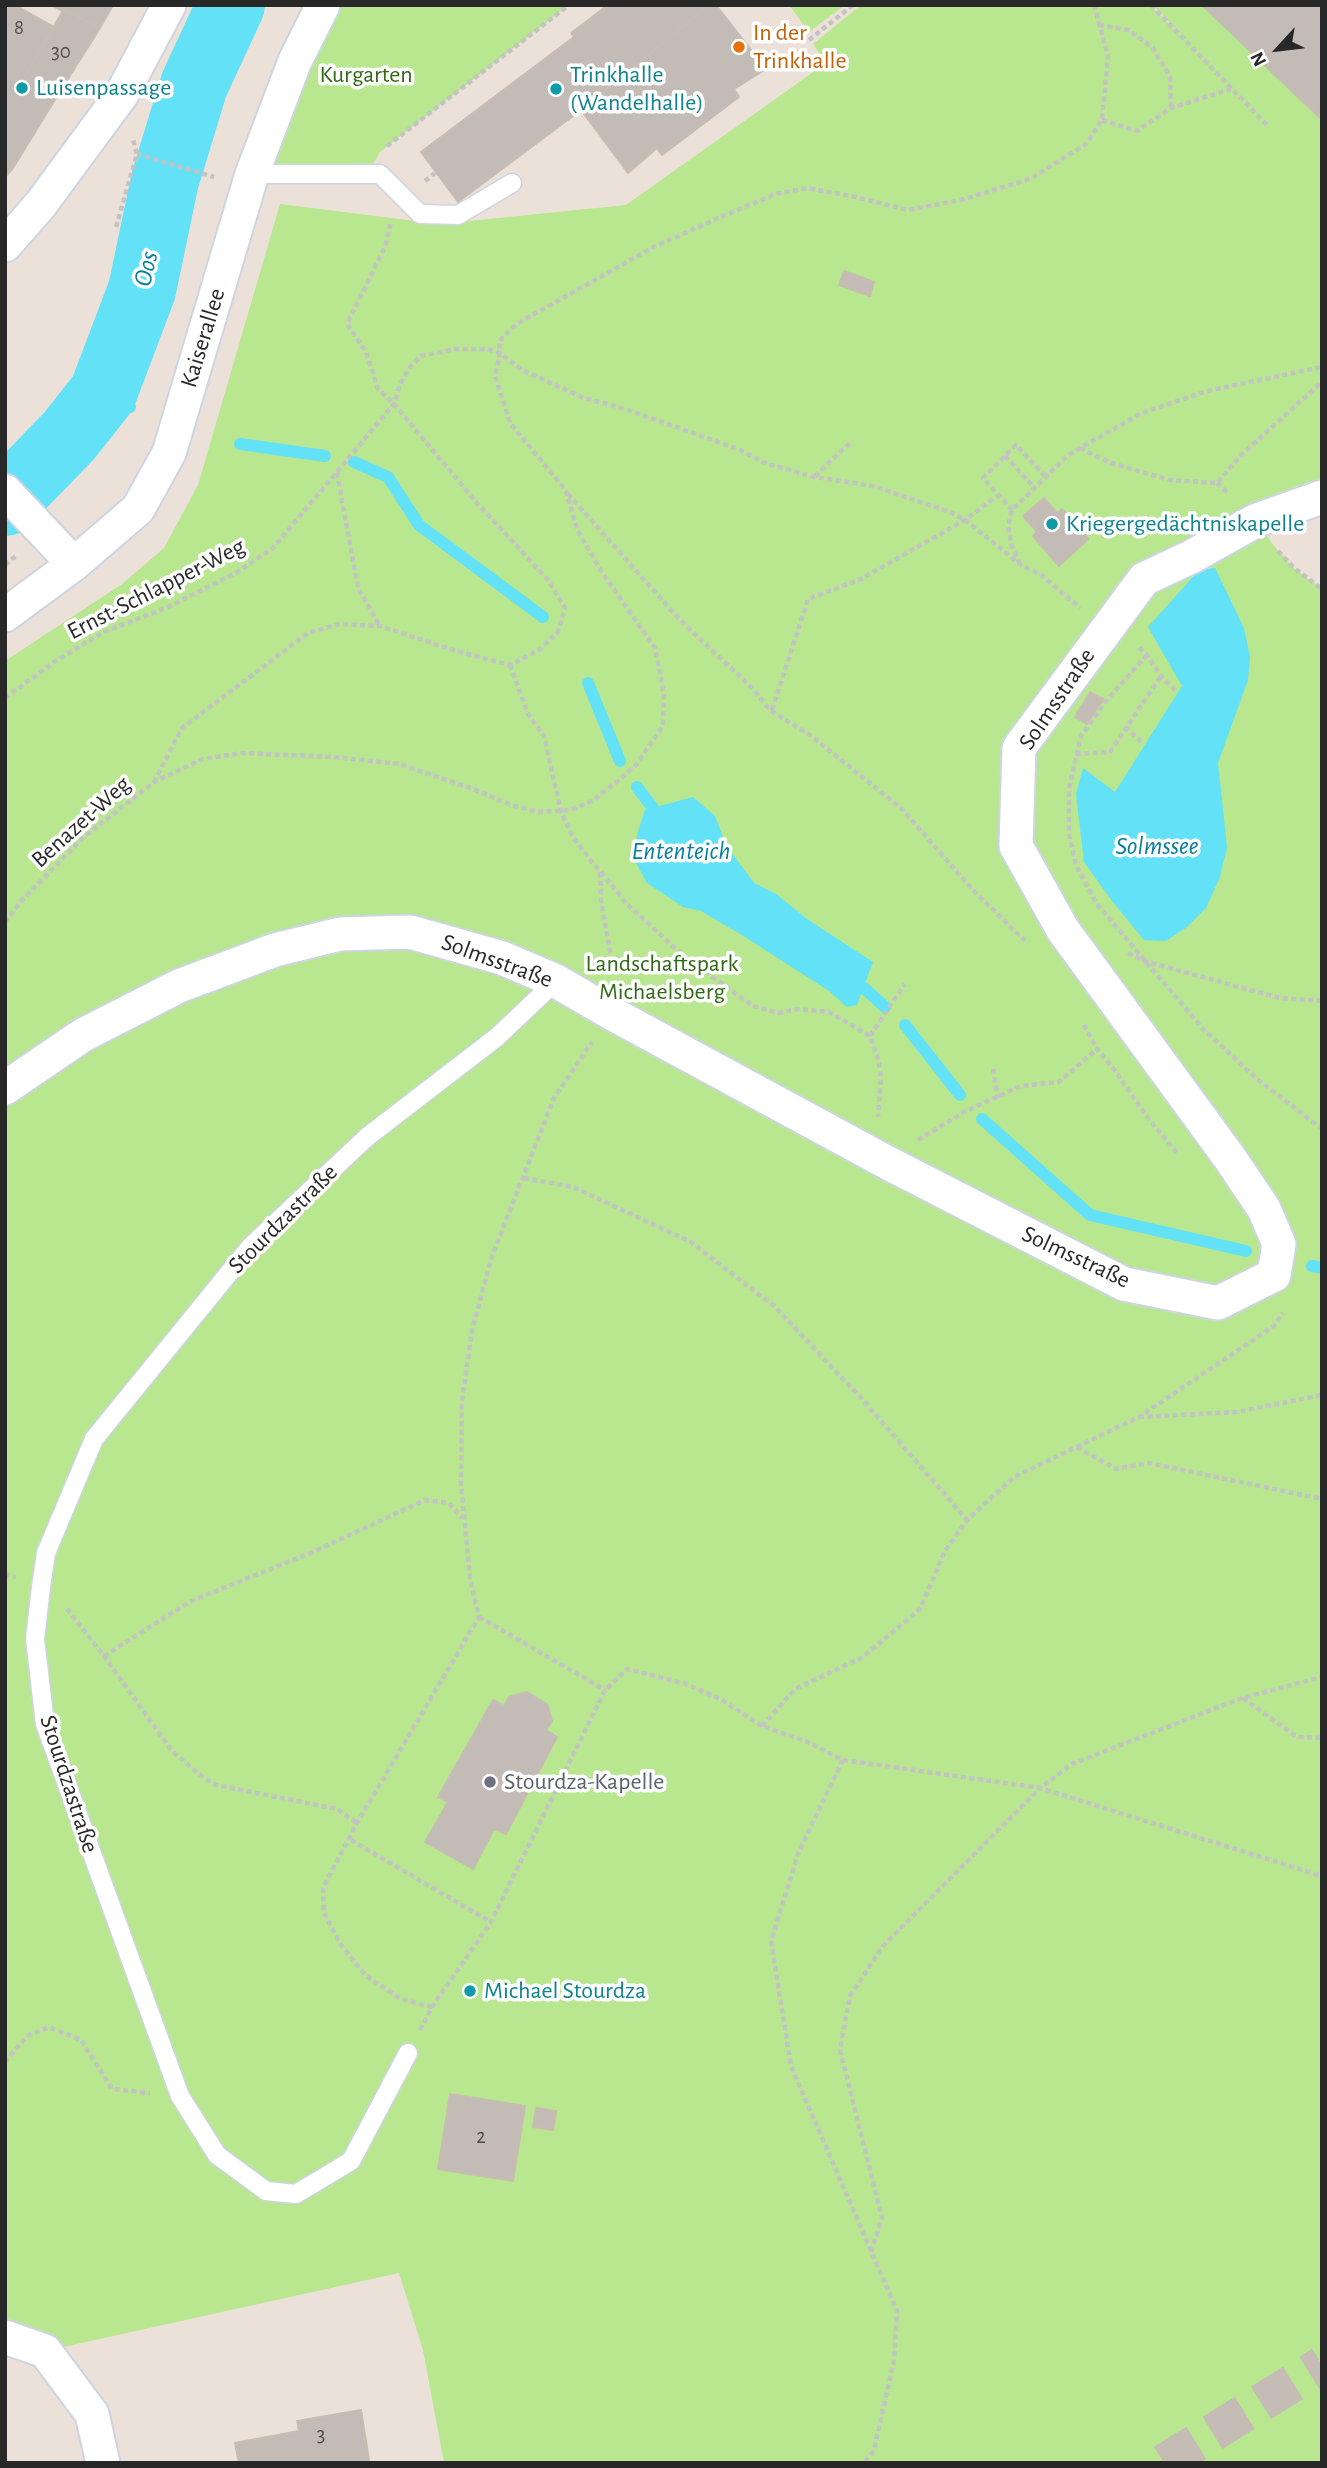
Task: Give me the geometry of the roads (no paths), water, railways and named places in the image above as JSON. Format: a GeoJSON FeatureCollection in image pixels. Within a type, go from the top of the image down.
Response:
{"type":"FeatureCollection","features":[{"type":"Feature","properties":{"kind":"street"},"geometry":{"type":"LineString","coordinates":[[5,246],[41,204],[122,94],[169,5]]}},
{"type":"Feature","properties":{"kind":"street","name":"Kaiserallee"},"geometry":{"type":"LineString","coordinates":[[5,615],[74,564],[138,509],[169,453],[252,174],[295,61],[323,5]]}},
{"type":"Feature","properties":{"kind":"street"},"geometry":{"type":"LineString","coordinates":[[5,491],[74,564]]}},
{"type":"Feature","properties":{"kind":"street","name":"Solmsstraße"},"geometry":{"type":"LineString","coordinates":[[5,1088],[83,1035],[179,986],[275,950],[340,934],[410,932],[502,958],[556,981],[888,1163],[1124,1284],[1218,1303],[1273,1275],[1279,1244],[1264,1209],[1229,1157],[1063,930],[1016,846],[1019,748],[1144,579],[1191,557],[1257,520],[1322,497]]}},
{"type":"Feature","properties":{"kind":"street"},"geometry":{"type":"LineString","coordinates":[[5,2337],[45,2351],[92,2414],[103,2463]]}},
{"type":"Feature","properties":{"kind":"lane"},"geometry":{"type":"LineString","coordinates":[[252,174],[380,174],[420,214],[458,215],[512,183]]}},
{"type":"Feature","properties":{"kind":"lane","name":"Stourdzastraße"},"geometry":{"type":"LineString","coordinates":[[408,2053],[351,2161],[296,2194],[266,2191],[217,2155],[180,2096],[45,1724],[35,1639],[46,1553],[94,1439],[251,1246],[367,1137],[497,1037],[556,981]]}},
{"type":"Feature","properties":{"kind":"water","name":"Solmssee"},"geometry":{"type":"Polygon","coordinates":[[[1215,568],[1244,628],[1250,657],[1248,680],[1218,763],[1227,847],[1220,877],[1206,908],[1187,927],[1166,941],[1144,940],[1084,862],[1076,794],[1083,768],[1115,792],[1182,686],[1148,627],[1199,570],[1215,568]]]}},
{"type":"Feature","properties":{"kind":"water","name":"Ententeich"},"geometry":{"type":"Polygon","coordinates":[[[693,797],[715,816],[726,845],[754,883],[776,894],[807,919],[873,962],[857,1005],[847,1007],[829,991],[745,937],[701,911],[683,907],[647,883],[635,861],[637,835],[645,810],[693,797]]]}},
{"type":"Feature","properties":{"kind":"waterway","name":"Oos"},"geometry":{"type":"LineString","coordinates":[[5,502],[69,436],[103,393],[142,290],[165,180],[194,85],[231,5]]}},
{"type":"Feature","properties":{"kind":"waterway"},"geometry":{"type":"LineString","coordinates":[[103,393],[130,407]]}},
{"type":"Feature","properties":{"kind":"waterway"},"geometry":{"type":"LineString","coordinates":[[240,444],[325,456]]}},
{"type":"Feature","properties":{"kind":"waterway"},"geometry":{"type":"LineString","coordinates":[[354,462],[388,477],[419,525],[543,617]]}},
{"type":"Feature","properties":{"kind":"waterway"},"geometry":{"type":"LineString","coordinates":[[588,683],[620,761]]}},
{"type":"Feature","properties":{"kind":"waterway"},"geometry":{"type":"LineString","coordinates":[[637,787],[653,808]]}},
{"type":"Feature","properties":{"kind":"waterway"},"geometry":{"type":"LineString","coordinates":[[864,988],[885,1007]]}},
{"type":"Feature","properties":{"kind":"waterway"},"geometry":{"type":"LineString","coordinates":[[905,1025],[960,1095]]}},
{"type":"Feature","properties":{"kind":"waterway"},"geometry":{"type":"LineString","coordinates":[[982,1119],[1090,1215],[1246,1251]]}},
{"type":"Feature","properties":{"kind":"waterway"},"geometry":{"type":"LineString","coordinates":[[1312,1266],[1322,1268]]}},
{"type":"Feature","properties":{"kind":"tunnel"},"geometry":{"type":"LineString","coordinates":[[1164,2463],[1322,2365]]}},
{"type":"Feature","properties":{"kind":"place","name":"In der Trinkhalle"},"geometry":{"type":"Point","coordinates":[739,47]}},
{"type":"Feature","properties":{"kind":"place","name":"Luisenpassage"},"geometry":{"type":"Point","coordinates":[22,88]}},
{"type":"Feature","properties":{"kind":"place","name":"Trinkhalle (Wandelhalle)"},"geometry":{"type":"Point","coordinates":[556,89]}},
{"type":"Feature","properties":{"kind":"place","name":"Kriegergedächtniskapelle"},"geometry":{"type":"Point","coordinates":[1052,524]}},
{"type":"Feature","properties":{"kind":"place","name":"Stourdza-Kapelle"},"geometry":{"type":"Point","coordinates":[490,1782]}},
{"type":"Feature","properties":{"kind":"place","name":"Michael Stourdza"},"geometry":{"type":"Point","coordinates":[470,1991]}},
{"type":"Feature","properties":{"kind":"park label","name":"Kurgarten"},"geometry":{"type":"Point","coordinates":[366,75]}},
{"type":"Feature","properties":{"kind":"park label","name":"Landschaftspark Michaelsberg"},"geometry":{"type":"Point","coordinates":[662,978]}}]}
